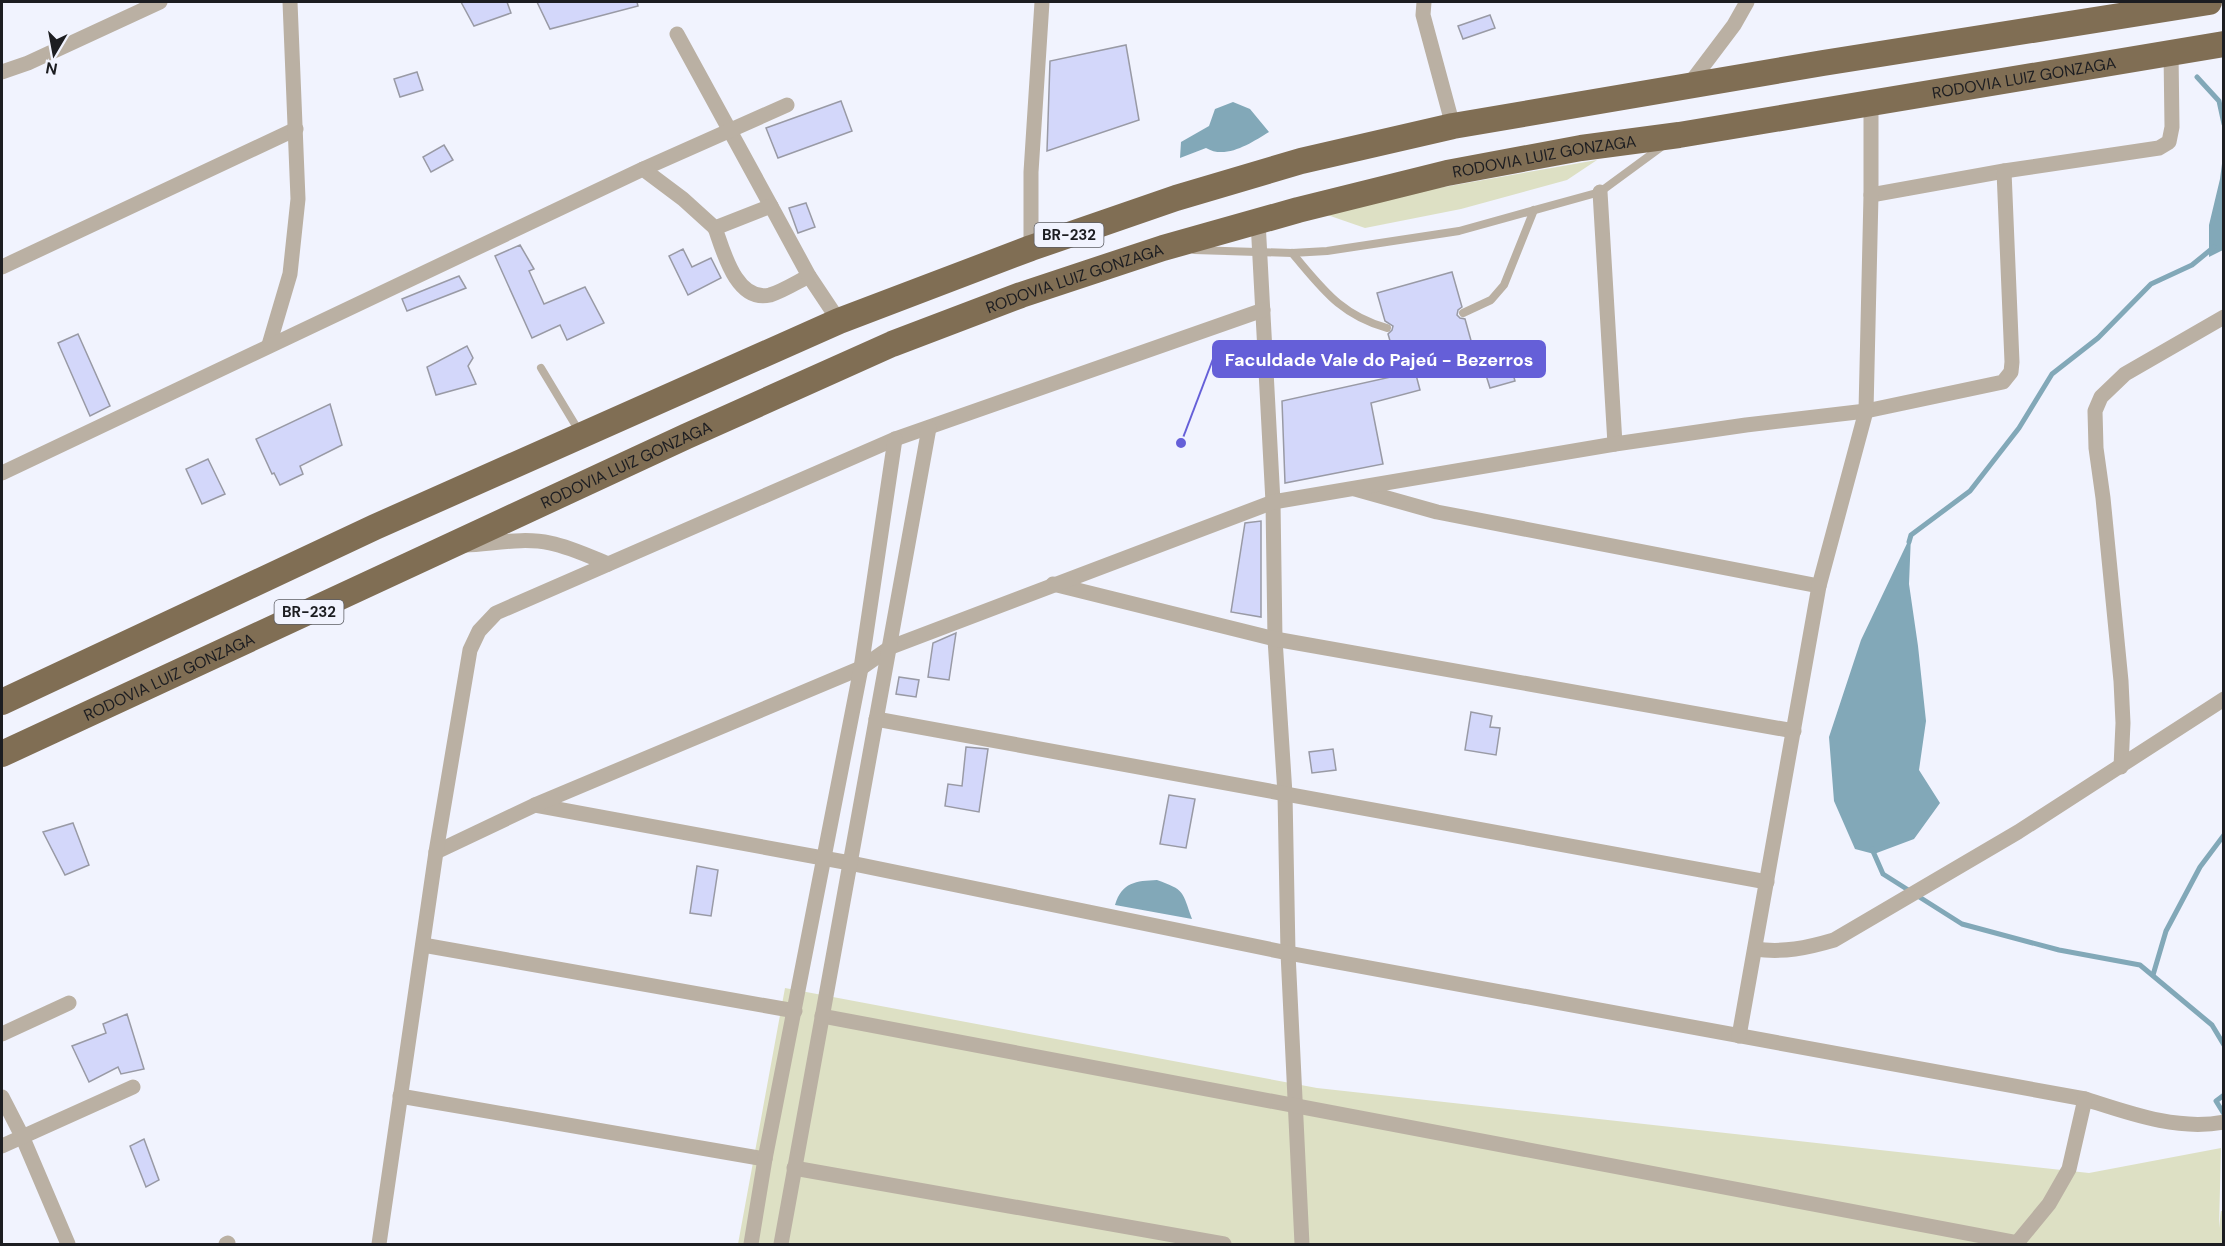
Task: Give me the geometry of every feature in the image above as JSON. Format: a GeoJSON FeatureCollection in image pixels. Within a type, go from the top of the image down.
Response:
{"type":"FeatureCollection","features":[{"type":"Feature","properties":{"kind":"highway","name":"BR-232"},"geometry":{"type":"LineString","coordinates":[[2,702],[375,527],[839,321],[1031,248],[1176,198],[1301,161],[1453,126],[2209,2]]}},
{"type":"Feature","properties":{"kind":"highway","name":"RODOVIA LUIZ GONZAGA"},"geometry":{"type":"LineString","coordinates":[[2,754],[707,427],[892,344],[1021,295],[1163,248],[1258,221],[1447,173],[1581,148],[1679,135],[2223,44]]}},
{"type":"Feature","properties":{"kind":"street"},"geometry":{"type":"LineString","coordinates":[[2,72],[28,63],[159,2]]}},
{"type":"Feature","properties":{"kind":"street"},"geometry":{"type":"LineString","coordinates":[[269,345],[290,274],[298,199],[290,2]]}},
{"type":"Feature","properties":{"kind":"street"},"geometry":{"type":"LineString","coordinates":[[1031,248],[1031,172],[1042,2]]}},
{"type":"Feature","properties":{"kind":"street"},"geometry":{"type":"LineString","coordinates":[[1424,2],[1423,15],[1453,126]]}},
{"type":"Feature","properties":{"kind":"street"},"geometry":{"type":"LineString","coordinates":[[1688,86],[1734,25],[1747,2]]}},
{"type":"Feature","properties":{"kind":"street"},"geometry":{"type":"LineString","coordinates":[[676,34],[809,276],[839,321]]}},
{"type":"Feature","properties":{"kind":"street"},"geometry":{"type":"LineString","coordinates":[[1871,195],[2004,171],[2159,148],[2169,141],[2172,127],[2170,52]]}},
{"type":"Feature","properties":{"kind":"street"},"geometry":{"type":"LineString","coordinates":[[1739,1036],[1819,586],[1866,411],[1871,195],[1870,102]]}},
{"type":"Feature","properties":{"kind":"street"},"geometry":{"type":"LineString","coordinates":[[2,472],[643,169],[787,105]]}},
{"type":"Feature","properties":{"kind":"street"},"geometry":{"type":"LineString","coordinates":[[2,267],[296,129]]}},
{"type":"Feature","properties":{"kind":"street"},"geometry":{"type":"LineString","coordinates":[[643,169],[683,199],[715,228],[729,269],[751,292],[770,295],[809,276]]}},
{"type":"Feature","properties":{"kind":"street"},"geometry":{"type":"LineString","coordinates":[[436,852],[535,805],[861,668],[891,647],[1273,502],[1615,444],[1866,411],[2003,382],[2011,372],[2004,171]]}},
{"type":"Feature","properties":{"kind":"street"},"geometry":{"type":"LineString","coordinates":[[1600,192],[1615,444]]}},
{"type":"Feature","properties":{"kind":"street"},"geometry":{"type":"LineString","coordinates":[[715,228],[771,206]]}},
{"type":"Feature","properties":{"kind":"street"},"geometry":{"type":"LineString","coordinates":[[1258,221],[1273,502],[1275,639],[1284,794],[1288,953],[1302,1245]]}},
{"type":"Feature","properties":{"kind":"street"},"geometry":{"type":"LineString","coordinates":[[379,1245],[436,852],[470,650],[479,631],[496,613],[896,439],[1263,310]]}},
{"type":"Feature","properties":{"kind":"street"},"geometry":{"type":"LineString","coordinates":[[2121,767],[2123,723],[2121,681],[2096,448],[2095,411],[2101,397],[2125,374],[2223,317]]}},
{"type":"Feature","properties":{"kind":"street"},"geometry":{"type":"LineString","coordinates":[[781,1245],[929,428]]}},
{"type":"Feature","properties":{"kind":"street"},"geometry":{"type":"LineString","coordinates":[[751,1245],[765,1159],[861,668],[896,439]]}},
{"type":"Feature","properties":{"kind":"street"},"geometry":{"type":"LineString","coordinates":[[1349,488],[1437,512],[1819,586]]}},
{"type":"Feature","properties":{"kind":"street"},"geometry":{"type":"LineString","coordinates":[[454,546],[547,542],[564,546],[608,564]]}},
{"type":"Feature","properties":{"kind":"street"},"geometry":{"type":"LineString","coordinates":[[1053,585],[1275,639],[1794,731]]}},
{"type":"Feature","properties":{"kind":"street"},"geometry":{"type":"LineString","coordinates":[[1755,949],[1803,950],[1834,940],[2018,832],[2223,699]]}},
{"type":"Feature","properties":{"kind":"street"},"geometry":{"type":"LineString","coordinates":[[876,719],[1767,882]]}},
{"type":"Feature","properties":{"kind":"street"},"geometry":{"type":"LineString","coordinates":[[535,805],[850,864],[1288,953],[2085,1099],[2164,1121],[2189,1125],[2219,1122]]}},
{"type":"Feature","properties":{"kind":"street"},"geometry":{"type":"LineString","coordinates":[[423,945],[795,1011]]}},
{"type":"Feature","properties":{"kind":"street"},"geometry":{"type":"LineString","coordinates":[[2,1034],[69,1004]]}},
{"type":"Feature","properties":{"kind":"street"},"geometry":{"type":"LineString","coordinates":[[822,1016],[2018,1244],[2049,1204],[2069,1169],[2085,1099]]}},
{"type":"Feature","properties":{"kind":"street"},"geometry":{"type":"LineString","coordinates":[[2,1146],[133,1087]]}},
{"type":"Feature","properties":{"kind":"street"},"geometry":{"type":"LineString","coordinates":[[400,1096],[765,1159]]}},
{"type":"Feature","properties":{"kind":"street"},"geometry":{"type":"LineString","coordinates":[[2,1097],[22,1136],[68,1245]]}},
{"type":"Feature","properties":{"kind":"street"},"geometry":{"type":"LineString","coordinates":[[794,1168],[1224,1245]]}},
{"type":"Feature","properties":{"kind":"lane"},"geometry":{"type":"LineString","coordinates":[[1163,248],[1292,253],[1327,251],[1459,231],[1600,192],[1679,135]]}},
{"type":"Feature","properties":{"kind":"lane"},"geometry":{"type":"LineString","coordinates":[[1463,313],[1491,300],[1504,285],[1534,210]]}},
{"type":"Feature","properties":{"kind":"lane"},"geometry":{"type":"LineString","coordinates":[[1292,253],[1346,311],[1387,328]]}},
{"type":"Feature","properties":{"kind":"lane"},"geometry":{"type":"LineString","coordinates":[[541,368],[581,435]]}},
{"type":"Feature","properties":{"kind":"green space"},"geometry":{"type":"Polygon","coordinates":[[[1597,160],[1567,180],[1461,209],[1365,228],[1313,210],[1597,160]]]}},
{"type":"Feature","properties":{"kind":"green space"},"geometry":{"type":"Polygon","coordinates":[[[785,988],[1317,1088],[2089,1173],[2221,1148],[2219,1228],[2221,1211],[2223,1211],[2223,1244],[738,1244],[785,988]]]}},
{"type":"Feature","properties":{"kind":"water"},"geometry":{"type":"Polygon","coordinates":[[[1233,102],[1250,109],[1269,132],[1238,149],[1222,152],[1206,148],[1180,158],[1181,142],[1209,126],[1215,109],[1233,102]]]}},
{"type":"Feature","properties":{"kind":"water"},"geometry":{"type":"Polygon","coordinates":[[[2223,156],[2223,250],[2209,257],[2209,225],[2223,156]]]}},
{"type":"Feature","properties":{"kind":"water"},"geometry":{"type":"Polygon","coordinates":[[[1911,535],[1909,584],[1926,721],[1919,770],[1940,803],[1914,839],[1874,854],[1855,849],[1834,801],[1829,737],[1861,640],[1911,535]]]}},
{"type":"Feature","properties":{"kind":"water"},"geometry":{"type":"Polygon","coordinates":[[[1157,880],[1178,889],[1192,919],[1115,905],[1118,897],[1131,884],[1157,880]]]}},
{"type":"Feature","properties":{"kind":"building"},"geometry":{"type":"Polygon","coordinates":[[[461,2],[507,2],[511,13],[474,26],[461,2]]]}},
{"type":"Feature","properties":{"kind":"building"},"geometry":{"type":"Polygon","coordinates":[[[537,2],[637,2],[638,6],[550,29],[537,2]]]}},
{"type":"Feature","properties":{"kind":"building"},"geometry":{"type":"Polygon","coordinates":[[[1490,15],[1495,28],[1463,39],[1458,26],[1490,15]]]}},
{"type":"Feature","properties":{"kind":"building"},"geometry":{"type":"Polygon","coordinates":[[[1126,45],[1139,120],[1047,151],[1050,61],[1126,45]]]}},
{"type":"Feature","properties":{"kind":"building"},"geometry":{"type":"Polygon","coordinates":[[[417,72],[423,90],[400,97],[394,79],[417,72]]]}},
{"type":"Feature","properties":{"kind":"building"},"geometry":{"type":"Polygon","coordinates":[[[841,101],[852,131],[778,158],[766,128],[841,101]]]}},
{"type":"Feature","properties":{"kind":"building"},"geometry":{"type":"Polygon","coordinates":[[[444,145],[453,160],[431,172],[423,157],[444,145]]]}},
{"type":"Feature","properties":{"kind":"building"},"geometry":{"type":"Polygon","coordinates":[[[806,203],[815,227],[798,233],[789,208],[806,203]]]}},
{"type":"Feature","properties":{"kind":"building"},"geometry":{"type":"Polygon","coordinates":[[[520,245],[534,269],[529,271],[544,304],[585,287],[604,323],[567,340],[560,325],[532,338],[495,256],[520,245]]]}},
{"type":"Feature","properties":{"kind":"building"},"geometry":{"type":"Polygon","coordinates":[[[683,249],[692,267],[711,258],[721,278],[688,295],[669,256],[683,249]]]}},
{"type":"Feature","properties":{"kind":"building"},"geometry":{"type":"Polygon","coordinates":[[[1452,272],[1462,307],[1458,310],[1457,315],[1465,319],[1475,355],[1415,371],[1420,390],[1371,403],[1383,464],[1285,483],[1282,401],[1400,375],[1388,334],[1393,326],[1385,321],[1377,293],[1452,272]]]}},
{"type":"Feature","properties":{"kind":"building"},"geometry":{"type":"Polygon","coordinates":[[[459,276],[466,288],[407,311],[402,299],[459,276]]]}},
{"type":"Feature","properties":{"kind":"building"},"geometry":{"type":"Polygon","coordinates":[[[78,334],[110,406],[90,416],[58,343],[78,334]]]}},
{"type":"Feature","properties":{"kind":"building"},"geometry":{"type":"Polygon","coordinates":[[[467,346],[473,358],[468,366],[476,384],[436,395],[427,367],[467,346]]]}},
{"type":"Feature","properties":{"kind":"building"},"geometry":{"type":"Polygon","coordinates":[[[1507,352],[1515,381],[1490,388],[1481,359],[1507,352]]]}},
{"type":"Feature","properties":{"kind":"building"},"geometry":{"type":"Polygon","coordinates":[[[330,404],[342,445],[300,466],[303,474],[280,485],[274,473],[272,474],[256,439],[330,404]]]}},
{"type":"Feature","properties":{"kind":"building"},"geometry":{"type":"Polygon","coordinates":[[[208,459],[225,494],[202,504],[186,469],[208,459]]]}},
{"type":"Feature","properties":{"kind":"building"},"geometry":{"type":"Polygon","coordinates":[[[1261,521],[1261,617],[1231,612],[1245,523],[1261,521]]]}},
{"type":"Feature","properties":{"kind":"building"},"geometry":{"type":"Polygon","coordinates":[[[956,633],[949,680],[928,677],[933,643],[956,633]]]}},
{"type":"Feature","properties":{"kind":"building"},"geometry":{"type":"Polygon","coordinates":[[[899,677],[919,680],[916,697],[896,694],[899,677]]]}},
{"type":"Feature","properties":{"kind":"building"},"geometry":{"type":"Polygon","coordinates":[[[1471,712],[1492,716],[1490,727],[1500,728],[1496,755],[1465,750],[1471,712]]]}},
{"type":"Feature","properties":{"kind":"building"},"geometry":{"type":"Polygon","coordinates":[[[966,747],[988,749],[979,812],[945,806],[948,784],[962,786],[966,747]]]}},
{"type":"Feature","properties":{"kind":"building"},"geometry":{"type":"Polygon","coordinates":[[[1333,749],[1336,770],[1312,773],[1309,752],[1333,749]]]}},
{"type":"Feature","properties":{"kind":"building"},"geometry":{"type":"Polygon","coordinates":[[[1169,795],[1195,799],[1186,848],[1160,844],[1169,795]]]}},
{"type":"Feature","properties":{"kind":"building"},"geometry":{"type":"Polygon","coordinates":[[[73,823],[89,865],[65,875],[43,832],[73,823]]]}},
{"type":"Feature","properties":{"kind":"building"},"geometry":{"type":"Polygon","coordinates":[[[697,866],[718,870],[711,916],[690,913],[697,866]]]}},
{"type":"Feature","properties":{"kind":"building"},"geometry":{"type":"Polygon","coordinates":[[[127,1014],[144,1069],[121,1074],[118,1067],[89,1082],[72,1046],[106,1033],[103,1024],[127,1014]]]}},
{"type":"Feature","properties":{"kind":"building"},"geometry":{"type":"Polygon","coordinates":[[[144,1139],[159,1180],[146,1187],[130,1146],[144,1139]]]}},
{"type":"Feature","properties":{"kind":"waterway"},"geometry":{"type":"LineString","coordinates":[[2197,77],[2219,101],[2224,124]]}},
{"type":"Feature","properties":{"kind":"waterway"},"geometry":{"type":"LineString","coordinates":[[1909,542],[1911,535],[1970,491],[2019,428],[2052,374],[2098,338],[2151,284],[2192,265],[2214,247]]}},
{"type":"Feature","properties":{"kind":"waterway"},"geometry":{"type":"LineString","coordinates":[[2153,975],[2166,931],[2200,867],[2224,835]]}},
{"type":"Feature","properties":{"kind":"waterway"},"geometry":{"type":"LineString","coordinates":[[1872,849],[1883,874],[1962,924],[2059,950],[2140,965],[2212,1025],[2224,1045]]}},
{"type":"Feature","properties":{"kind":"waterway"},"geometry":{"type":"LineString","coordinates":[[2224,1095],[2216,1101],[2224,1114]]}},
{"type":"Feature","properties":{"kind":"place","name":"Faculdade Vale do Pajeú - Bezerros"},"geometry":{"type":"Point","coordinates":[1181,443]}}]}
